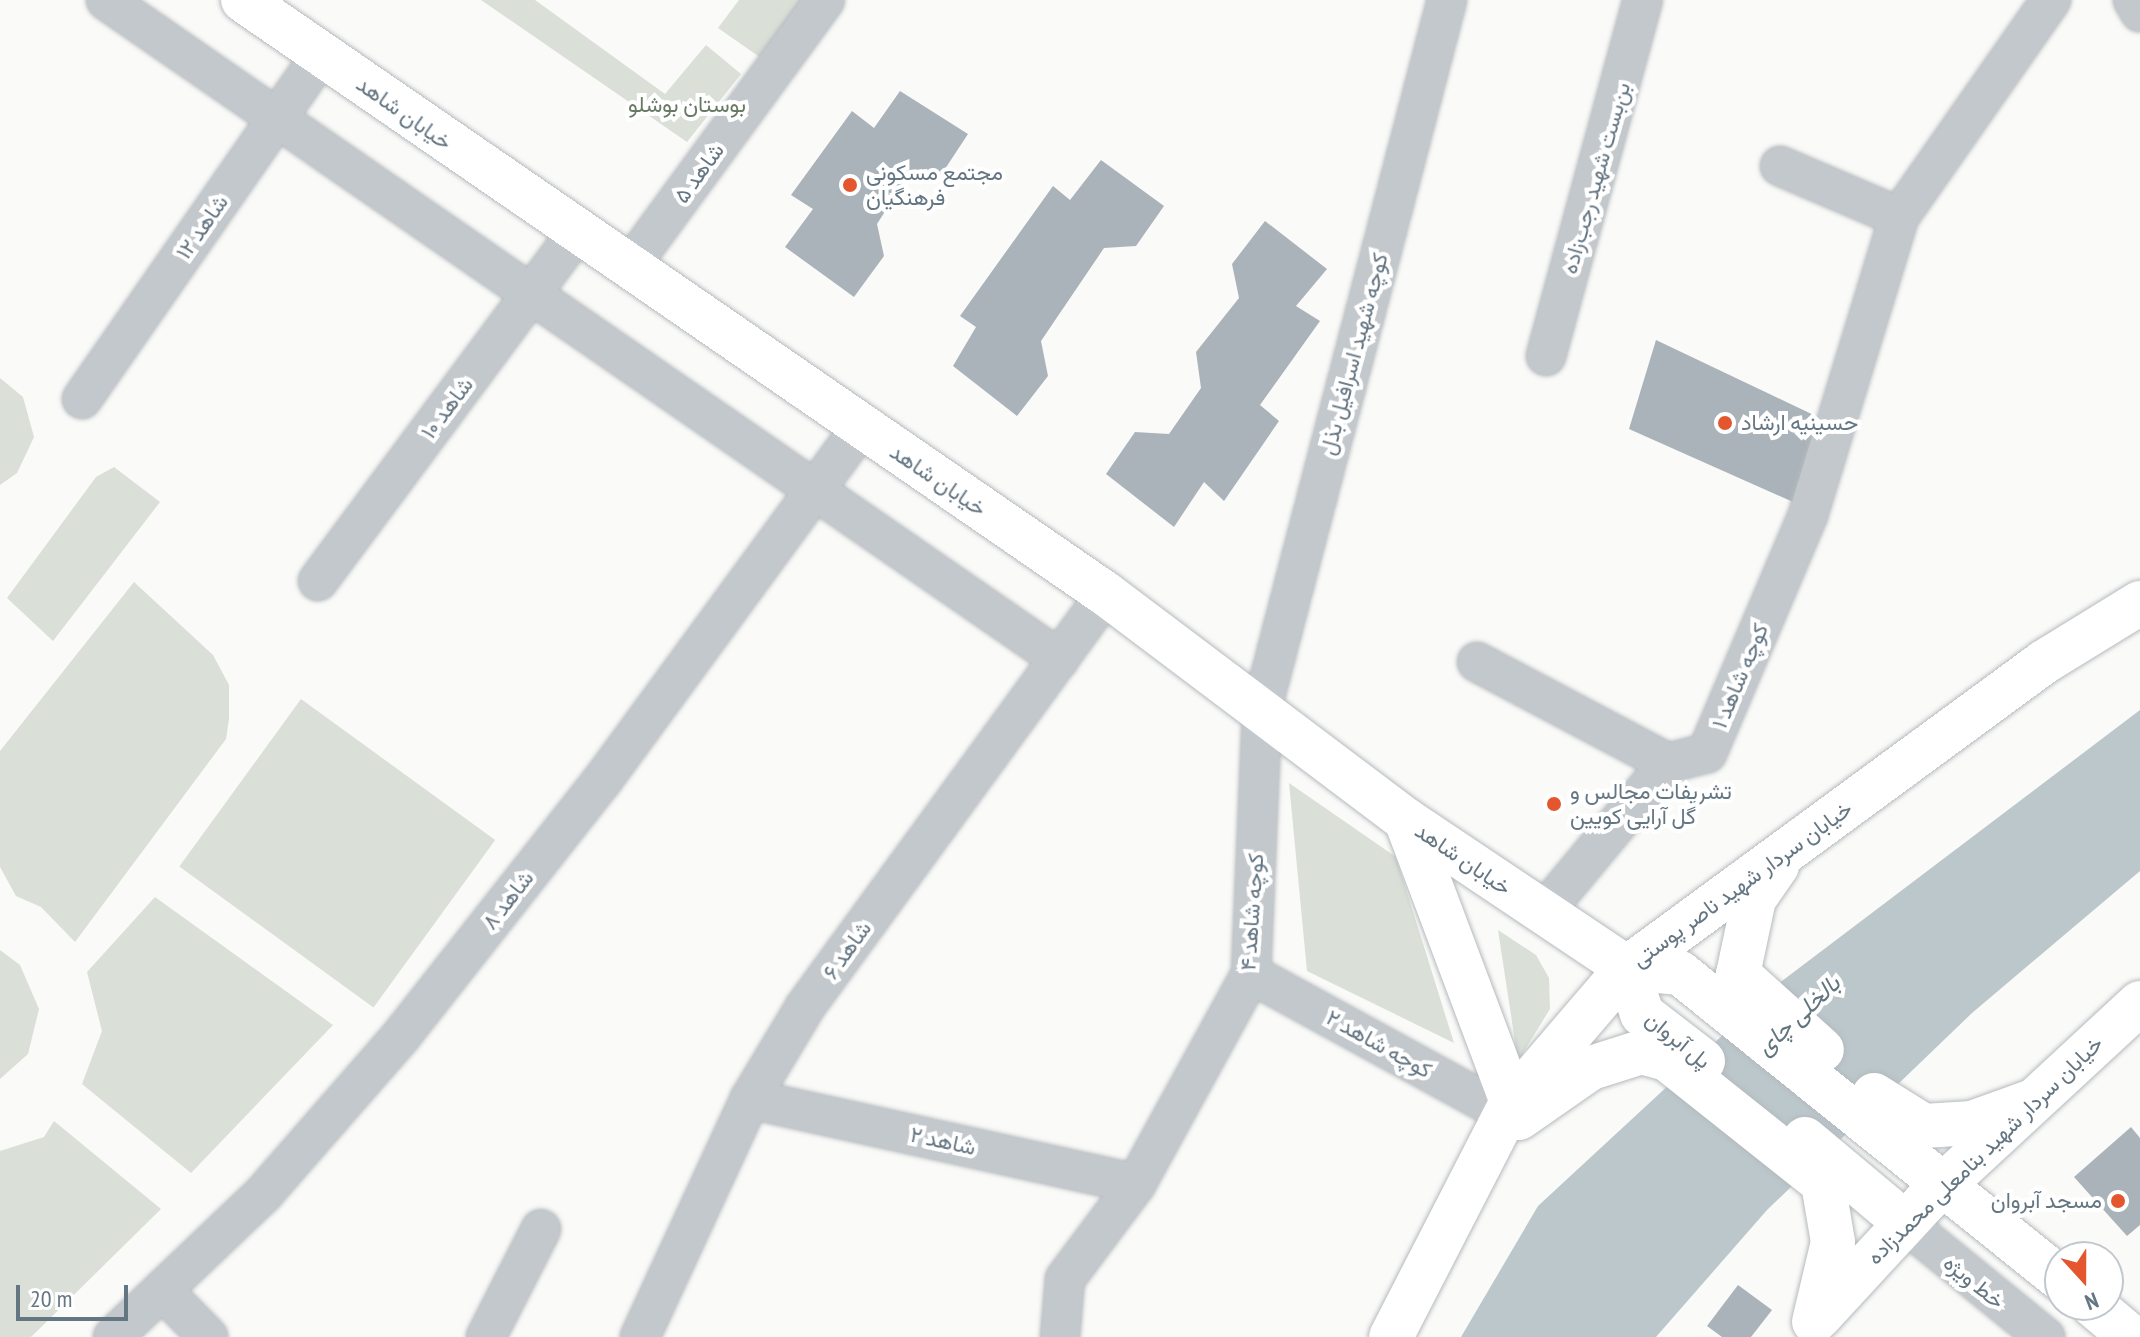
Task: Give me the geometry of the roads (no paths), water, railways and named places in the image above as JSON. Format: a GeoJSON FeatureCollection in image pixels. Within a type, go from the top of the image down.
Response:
{"type":"FeatureCollection","features":[{"type":"Feature","properties":{"kind":"main road","name":"خیابان شاهد"},"geometry":{"type":"LineString","coordinates":[[243,0],[576,234],[1106,594],[1262,708],[1406,820],[1627,968]]}},
{"type":"Feature","properties":{"kind":"main road","name":"خیابان سردار شهید ناصر پوستی"},"geometry":{"type":"LineString","coordinates":[[1391,1337],[1506,1116],[1627,968],[2044,662],[2140,603]]}},
{"type":"Feature","properties":{"kind":"main road"},"geometry":{"type":"LineString","coordinates":[[1406,820],[1506,1116],[1591,1068],[1641,1052],[1687,1062]]}},
{"type":"Feature","properties":{"kind":"main road"},"geometry":{"type":"LineString","coordinates":[[1741,1000],[1738,974],[1743,929],[1788,849]]}},
{"type":"Feature","properties":{"kind":"main road"},"geometry":{"type":"LineString","coordinates":[[1627,968],[1680,973],[1741,1000],[1884,1119],[1946,1182],[2044,1265]]}},
{"type":"Feature","properties":{"kind":"main road","name":"پل آبروان"},"geometry":{"type":"LineString","coordinates":[[1627,968],[1642,1014],[1687,1062],[1835,1182],[1905,1223]]}},
{"type":"Feature","properties":{"kind":"main road","name":"خیابان سردار شهید بنامعلی محمدزاده"},"geometry":{"type":"LineString","coordinates":[[1805,1333],[1946,1182],[2140,1003]]}},
{"type":"Feature","properties":{"kind":"main road"},"geometry":{"type":"LineString","coordinates":[[1884,1119],[1924,1126],[1972,1123],[2030,1102]]}},
{"type":"Feature","properties":{"kind":"main road"},"geometry":{"type":"LineString","coordinates":[[1805,1333],[1833,1242],[1835,1182]]}},
{"type":"Feature","properties":{"kind":"main road"},"geometry":{"type":"LineString","coordinates":[[2112,1321],[2131,1337]]}},
{"type":"Feature","properties":{"kind":"street"},"geometry":{"type":"LineString","coordinates":[[106,0],[1059,659]]}},
{"type":"Feature","properties":{"kind":"street","name":"شاهد ۵"},"geometry":{"type":"LineString","coordinates":[[628,269],[825,0]]}},
{"type":"Feature","properties":{"kind":"street","name":"کوچه شهید اسرافیل بذل"},"geometry":{"type":"LineString","coordinates":[[1262,708],[1447,0]]}},
{"type":"Feature","properties":{"kind":"street","name":"بن‌بست شهید رجب‌زاده"},"geometry":{"type":"LineString","coordinates":[[1546,356],[1643,0]]}},
{"type":"Feature","properties":{"kind":"street"},"geometry":{"type":"LineString","coordinates":[[1780,166],[1899,217],[2051,0]]}},
{"type":"Feature","properties":{"kind":"street"},"geometry":{"type":"LineString","coordinates":[[2133,0],[2140,12]]}},
{"type":"Feature","properties":{"kind":"street","name":"شاهد ۱۲"},"geometry":{"type":"LineString","coordinates":[[82,399],[321,55]]}},
{"type":"Feature","properties":{"kind":"street","name":"کوچه شاهد ۱"},"geometry":{"type":"LineString","coordinates":[[1668,763],[1707,753],[1808,515],[1899,217]]}},
{"type":"Feature","properties":{"kind":"street","name":"شاهد ۱۰"},"geometry":{"type":"LineString","coordinates":[[318,581],[576,234]]}},
{"type":"Feature","properties":{"kind":"street","name":"شاهد ۸"},"geometry":{"type":"LineString","coordinates":[[113,1337],[265,1192],[401,1036],[602,781],[861,427]]}},
{"type":"Feature","properties":{"kind":"street","name":"شاهد ۶"},"geometry":{"type":"LineString","coordinates":[[640,1337],[750,1099],[805,1007],[1106,594]]}},
{"type":"Feature","properties":{"kind":"street"},"geometry":{"type":"LineString","coordinates":[[1477,662],[1668,763],[1543,913]]}},
{"type":"Feature","properties":{"kind":"street","name":"کوچه شاهد ۴"},"geometry":{"type":"LineString","coordinates":[[1060,1337],[1065,1279],[1136,1184],[1251,974],[1262,708]]}},
{"type":"Feature","properties":{"kind":"street","name":"کوچه شاهد ۲"},"geometry":{"type":"LineString","coordinates":[[1251,974],[1506,1116]]}},
{"type":"Feature","properties":{"kind":"street","name":"شاهد ۲"},"geometry":{"type":"LineString","coordinates":[[750,1099],[1136,1184]]}},
{"type":"Feature","properties":{"kind":"street","name":"خط ویژه"},"geometry":{"type":"LineString","coordinates":[[1905,1223],[2045,1337]]}},
{"type":"Feature","properties":{"kind":"street"},"geometry":{"type":"LineString","coordinates":[[486,1337],[541,1229]]}},
{"type":"Feature","properties":{"kind":"street"},"geometry":{"type":"LineString","coordinates":[[162,1290],[208,1337]]}},
{"type":"Feature","properties":{"kind":"water","name":"بالخلی چای"},"geometry":{"type":"Polygon","coordinates":[[[2140,710],[2140,871],[1972,1013],[1767,1210],[1656,1337],[1461,1337],[1538,1206],[1778,984],[2140,710]]]}},
{"type":"Feature","properties":{"kind":"place","name":"مجتمع مسکونی فرهنگیان"},"geometry":{"type":"Point","coordinates":[850,185]}},
{"type":"Feature","properties":{"kind":"place","name":"حسینیه ارشاد"},"geometry":{"type":"Point","coordinates":[1725,423]}},
{"type":"Feature","properties":{"kind":"place","name":"تشریفات مجالس و گل آرایی کویین"},"geometry":{"type":"Point","coordinates":[1554,804]}},
{"type":"Feature","properties":{"kind":"place","name":"مسجد آبروان"},"geometry":{"type":"Point","coordinates":[2118,1201]}},
{"type":"Feature","properties":{"kind":"park label","name":"بوستان بوشلو"},"geometry":{"type":"Point","coordinates":[687,105]}}]}
